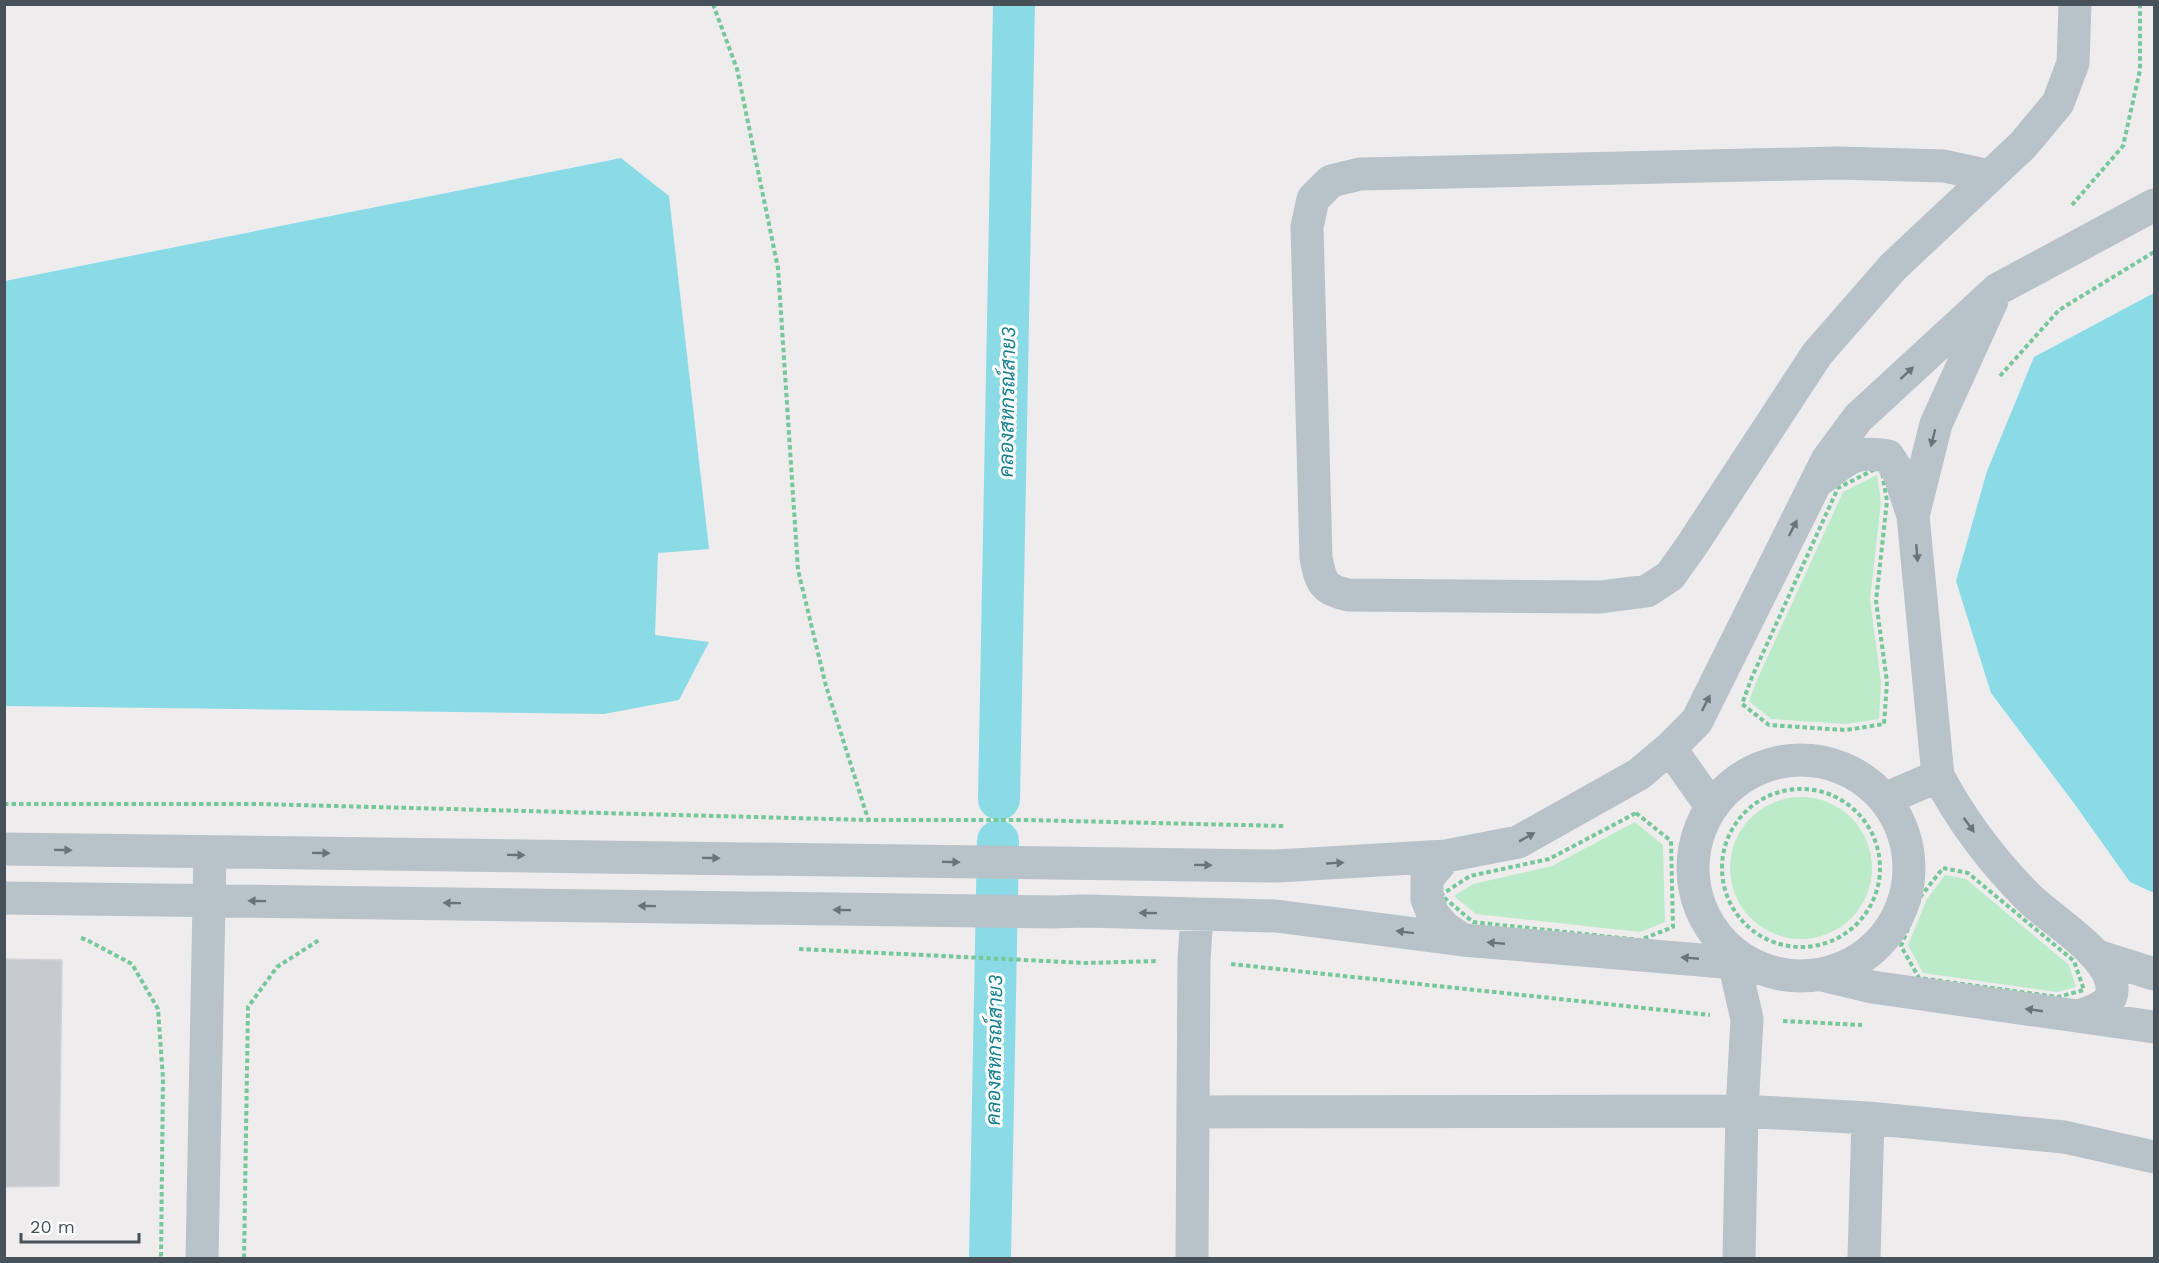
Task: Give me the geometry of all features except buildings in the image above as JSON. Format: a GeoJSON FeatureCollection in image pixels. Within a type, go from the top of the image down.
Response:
{"type":"FeatureCollection","features":[{"type":"Feature","properties":{"kind":"street"},"geometry":{"type":"LineString","coordinates":[[1990,176],[1944,166],[1838,163],[1360,174],[1331,181],[1313,199],[1307,226],[1316,558],[1321,581],[1332,591],[1348,595],[1600,597],[1647,591],[1670,576],[1817,354],[1893,267],[1990,176],[2023,145],[2058,103],[2073,63],[2075,4]]}},
{"type":"Feature","properties":{"kind":"street"},"geometry":{"type":"LineString","coordinates":[[4,849],[1277,866],[1446,856],[1518,842],[1639,774],[1697,721],[1827,460],[1858,418],[1998,289],[2154,205]]}},
{"type":"Feature","properties":{"kind":"street"},"geometry":{"type":"LineString","coordinates":[[1913,516],[1936,424],[1998,289]]}},
{"type":"Feature","properties":{"kind":"street"},"geometry":{"type":"LineString","coordinates":[[1816,483],[1845,460],[1866,452],[1888,456],[1899,473],[1913,516],[1938,776],[1950,799],[1994,859],[2028,897],[2097,956],[2108,971],[2112,983],[2109,1001],[2101,1008],[2079,1016]]}},
{"type":"Feature","properties":{"kind":"street"},"geometry":{"type":"LineString","coordinates":[[1670,748],[1711,806]]}},
{"type":"Feature","properties":{"kind":"street"},"geometry":{"type":"LineString","coordinates":[[1739,1258],[1742,1111],[1748,1019],[1741,963],[1720,941],[1700,910],[1692,875],[1696,840],[1711,806],[1739,778],[1776,761],[1817,760],[1855,773],[1885,799],[1904,832],[1910,869],[1903,905],[1885,937],[1857,962],[1822,975]]}},
{"type":"Feature","properties":{"kind":"street"},"geometry":{"type":"LineString","coordinates":[[1885,799],[1938,776]]}},
{"type":"Feature","properties":{"kind":"street"},"geometry":{"type":"LineString","coordinates":[[202,1258],[210,852]]}},
{"type":"Feature","properties":{"kind":"street"},"geometry":{"type":"LineString","coordinates":[[1446,856],[1427,879],[1427,899],[1433,914],[1444,927],[1468,931]]}},
{"type":"Feature","properties":{"kind":"street"},"geometry":{"type":"LineString","coordinates":[[4,898],[1085,911],[1276,916],[1468,931],[1741,963],[1784,976],[1822,975],[1872,987],[2154,1027]]}},
{"type":"Feature","properties":{"kind":"street"},"geometry":{"type":"LineString","coordinates":[[1192,1258],[1194,960],[1197,914]]}},
{"type":"Feature","properties":{"kind":"street"},"geometry":{"type":"LineString","coordinates":[[2097,956],[2154,974]]}},
{"type":"Feature","properties":{"kind":"street"},"geometry":{"type":"LineString","coordinates":[[1193,1112],[1742,1111],[1868,1118],[2064,1137],[2154,1157]]}},
{"type":"Feature","properties":{"kind":"street"},"geometry":{"type":"LineString","coordinates":[[1864,1258],[1868,1118]]}},
{"type":"Feature","properties":{"kind":"path"},"geometry":{"type":"LineString","coordinates":[[713,4],[737,69],[778,268],[798,570],[826,686],[868,820],[893,861]]}},
{"type":"Feature","properties":{"kind":"path"},"geometry":{"type":"LineString","coordinates":[[2071,206],[2123,146],[2140,70],[2140,4]]}},
{"type":"Feature","properties":{"kind":"path"},"geometry":{"type":"LineString","coordinates":[[1998,378],[2059,310],[2154,252]]}},
{"type":"Feature","properties":{"kind":"path"},"geometry":{"type":"LineString","coordinates":[[1881,466],[1887,501],[1876,600],[1887,682],[1884,724],[1846,730],[1769,724],[1742,704],[1752,677],[1838,488],[1881,466]]}},
{"type":"Feature","properties":{"kind":"path"},"geometry":{"type":"LineString","coordinates":[[1817,790],[1842,799],[1863,818],[1876,843],[1880,858],[1878,887],[1866,912],[1848,932],[1815,946],[1789,947],[1762,938],[1741,920],[1727,896],[1722,877],[1724,849],[1735,823],[1754,803],[1778,791],[1817,790]]}},
{"type":"Feature","properties":{"kind":"path"},"geometry":{"type":"LineString","coordinates":[[4,804],[258,804],[868,820],[1027,820],[1286,826]]}},
{"type":"Feature","properties":{"kind":"path"},"geometry":{"type":"LineString","coordinates":[[1636,813],[1671,841],[1673,927],[1640,940],[1468,931],[1441,895],[1470,876],[1549,859],[1636,813]]}},
{"type":"Feature","properties":{"kind":"path"},"geometry":{"type":"LineString","coordinates":[[1943,868],[1968,873],[2073,961],[2084,990],[2058,998],[1919,978],[1901,946],[1921,896],[1943,868]]}},
{"type":"Feature","properties":{"kind":"path"},"geometry":{"type":"LineString","coordinates":[[76,937],[87,940],[132,964],[158,1009],[163,1079],[161,1258]]}},
{"type":"Feature","properties":{"kind":"path"},"geometry":{"type":"LineString","coordinates":[[244,1258],[248,1007],[277,967],[321,939]]}},
{"type":"Feature","properties":{"kind":"path"},"geometry":{"type":"LineString","coordinates":[[798,949],[1086,963],[1194,960],[1748,1019],[1874,1026]]}},
{"type":"Feature","properties":{"kind":"green space"},"geometry":{"type":"Polygon","coordinates":[[[1877,475],[1881,502],[1870,600],[1881,682],[1879,719],[1846,724],[1771,719],[1749,701],[1757,680],[1843,492],[1877,475]]]}},
{"type":"Feature","properties":{"kind":"green space"},"geometry":{"type":"Polygon","coordinates":[[[1801,797],[1828,802],[1852,817],[1867,841],[1872,868],[1867,895],[1852,919],[1828,934],[1801,939],[1774,934],[1750,919],[1735,895],[1730,868],[1735,841],[1750,817],[1774,802],[1801,797]]]}},
{"type":"Feature","properties":{"kind":"green space"},"geometry":{"type":"Polygon","coordinates":[[[1635,822],[1663,845],[1665,922],[1640,932],[1476,914],[1454,896],[1473,884],[1552,866],[1635,822]]]}},
{"type":"Feature","properties":{"kind":"green space"},"geometry":{"type":"Polygon","coordinates":[[[1945,875],[1966,879],[2069,965],[2076,987],[2057,992],[1923,973],[1908,945],[1927,899],[1945,875]]]}},
{"type":"Feature","properties":{"kind":"water"},"geometry":{"type":"Polygon","coordinates":[[[621,158],[669,196],[709,549],[658,553],[655,635],[709,642],[679,700],[604,714],[5,706],[5,281],[621,158]]]}},
{"type":"Feature","properties":{"kind":"water"},"geometry":{"type":"Polygon","coordinates":[[[2154,293],[2154,893],[2130,882],[1991,693],[1956,581],[1987,471],[2034,357],[2154,293]]]}},
{"type":"Feature","properties":{"kind":"waterway","name":"คลองสหกรณ์สาย3"},"geometry":{"type":"LineString","coordinates":[[999,799],[1014,4]]}},
{"type":"Feature","properties":{"kind":"waterway","name":"คลองสหกรณ์สาย3"},"geometry":{"type":"LineString","coordinates":[[990,1258],[998,841]]}}]}
